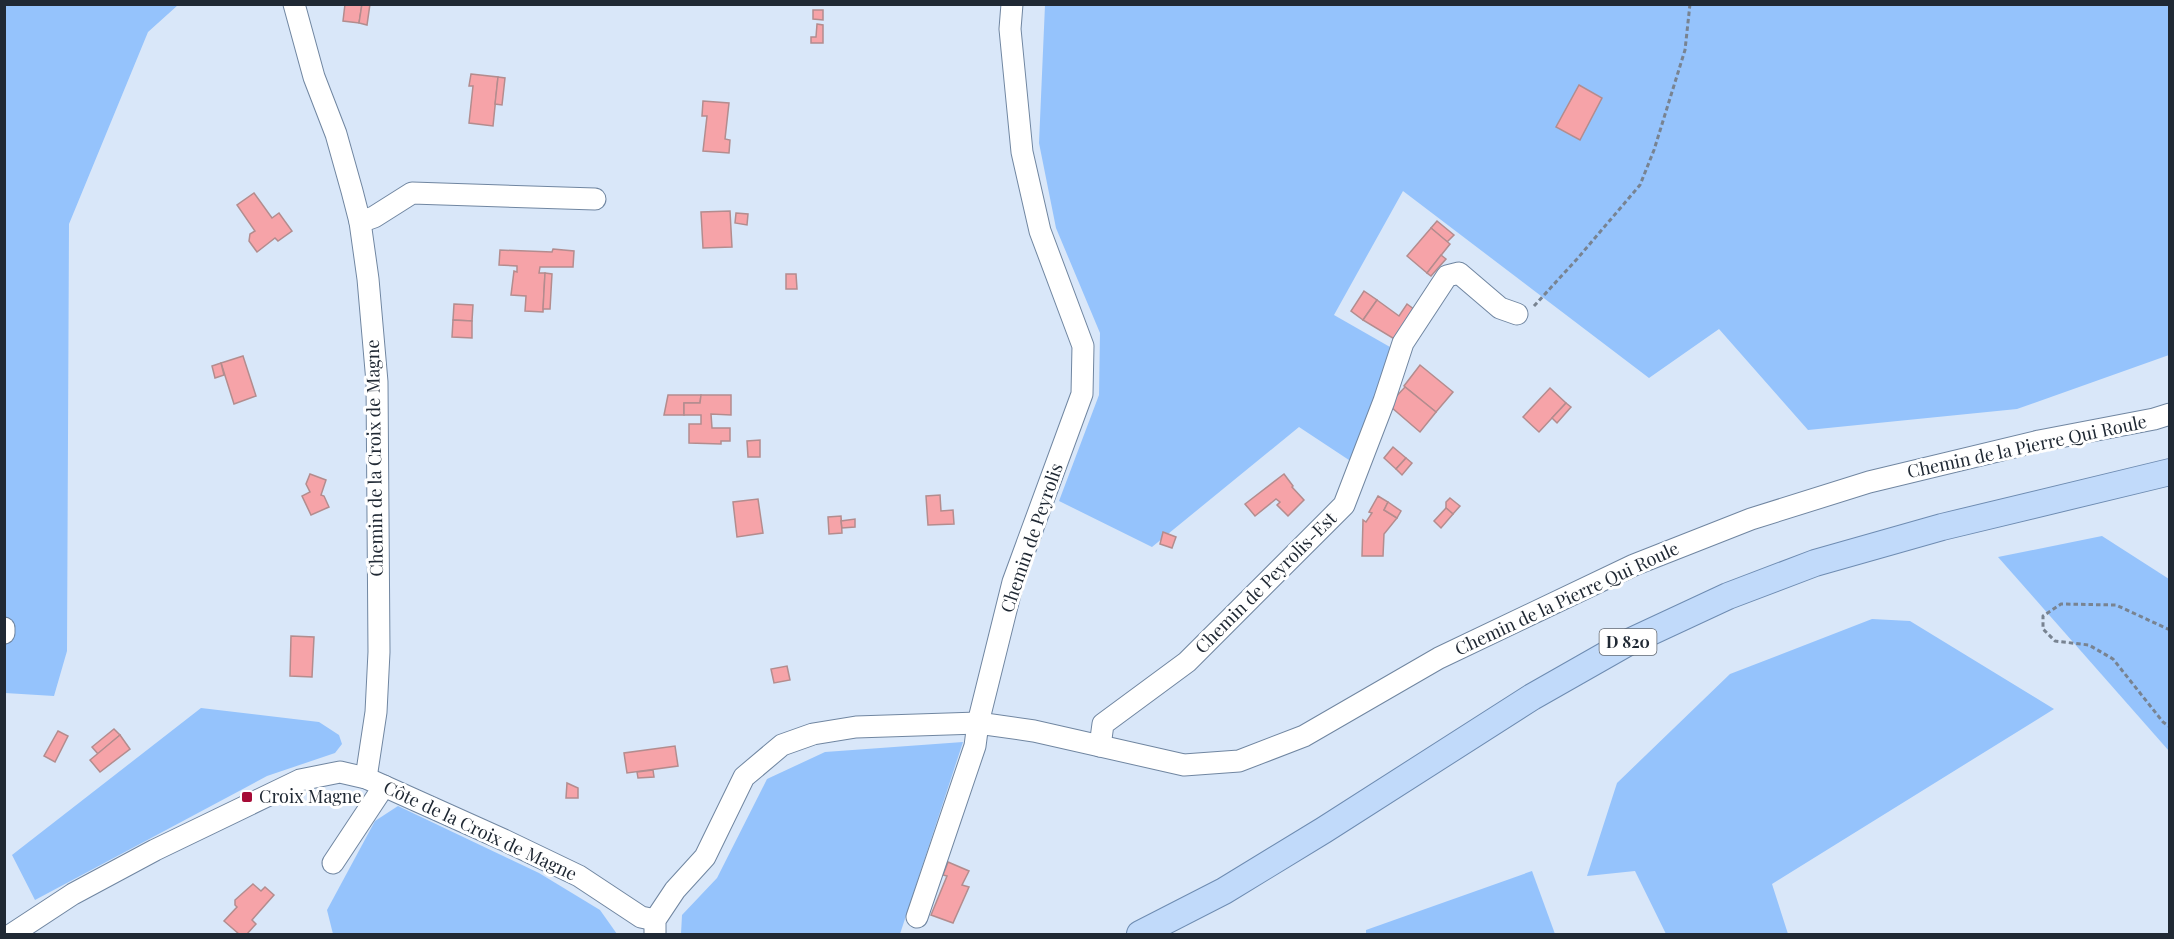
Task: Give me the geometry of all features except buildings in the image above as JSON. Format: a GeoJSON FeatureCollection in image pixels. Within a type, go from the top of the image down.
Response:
{"type":"FeatureCollection","features":[{"type":"Feature","properties":{"kind":"main road","name":"D 820"},"geometry":{"type":"LineString","coordinates":[[1140,934],[1224,891],[1532,697],[1627,643],[1728,596],[1815,563],[1942,527],[2169,472]]}},
{"type":"Feature","properties":{"kind":"street","name":"Chemin de la Croix de Magne"},"geometry":{"type":"LineString","coordinates":[[294,4],[314,77],[336,134],[360,222],[368,279],[377,392],[379,652],[375,782]]}},
{"type":"Feature","properties":{"kind":"street","name":"Chemin de Peyrolis"},"geometry":{"type":"LineString","coordinates":[[917,917],[975,746],[978,723],[1013,582],[1082,394],[1083,345],[1040,231],[1022,152],[1010,29],[1012,4]]}},
{"type":"Feature","properties":{"kind":"street"},"geometry":{"type":"LineString","coordinates":[[360,222],[374,217],[412,194],[595,199]]}},
{"type":"Feature","properties":{"kind":"street","name":"Chemin de Peyrolis-Est"},"geometry":{"type":"LineString","coordinates":[[1100,746],[1103,724],[1187,662],[1344,505],[1384,401],[1403,343],[1447,276],[1459,273],[1500,308],[1516,314]]}},
{"type":"Feature","properties":{"kind":"street","name":"Chemin de la Pierre Qui Roule"},"geometry":{"type":"LineString","coordinates":[[978,723],[1034,731],[1184,765],[1239,761],[1304,736],[1439,658],[1623,570],[1751,519],[1869,482],[2039,441],[2154,419],[2169,414]]}},
{"type":"Feature","properties":{"kind":"street"},"geometry":{"type":"LineString","coordinates":[[4,628],[4,633]]}},
{"type":"Feature","properties":{"kind":"street"},"geometry":{"type":"LineString","coordinates":[[655,927],[675,890],[705,857],[744,777],[782,745],[813,734],[856,727],[978,723]]}},
{"type":"Feature","properties":{"kind":"street","name":"Côte de la Croix de Magne"},"geometry":{"type":"LineString","coordinates":[[12,934],[73,894],[155,850],[300,780],[340,772],[375,782],[579,876],[655,927]]}},
{"type":"Feature","properties":{"kind":"street"},"geometry":{"type":"LineString","coordinates":[[333,863],[375,782]]}},
{"type":"Feature","properties":{"kind":"path"},"geometry":{"type":"LineString","coordinates":[[1516,314],[1534,306],[1640,185],[1654,150],[1685,50],[1690,4]]}},
{"type":"Feature","properties":{"kind":"path"},"geometry":{"type":"LineString","coordinates":[[2169,630],[2116,605],[2061,604],[2043,616],[2043,628],[2055,641],[2089,645],[2113,658],[2169,727]]}},
{"type":"Feature","properties":{"kind":"shaded area"},"geometry":{"type":"Polygon","coordinates":[[[4,5],[178,5],[148,32],[69,224],[67,651],[54,696],[5,693],[4,5]]]}},
{"type":"Feature","properties":{"kind":"shaded area"},"geometry":{"type":"Polygon","coordinates":[[[1045,5],[2169,5],[2169,355],[2017,409],[1808,430],[1719,329],[1649,378],[1403,191],[1334,315],[1390,347],[1355,464],[1299,427],[1152,547],[1059,501],[1099,395],[1100,333],[1056,228],[1039,143],[1045,5]]]}},
{"type":"Feature","properties":{"kind":"shaded area"},"geometry":{"type":"Polygon","coordinates":[[[2102,536],[2169,579],[2169,751],[1998,557],[2102,536]]]}},
{"type":"Feature","properties":{"kind":"shaded area"},"geometry":{"type":"Polygon","coordinates":[[[1872,619],[1910,621],[2054,709],[1772,884],[1788,934],[1666,934],[1635,871],[1587,876],[1617,783],[1730,674],[1872,619]]]}},
{"type":"Feature","properties":{"kind":"shaded area"},"geometry":{"type":"Polygon","coordinates":[[[201,708],[319,722],[339,735],[342,744],[335,753],[267,776],[35,900],[12,855],[201,708]]]}},
{"type":"Feature","properties":{"kind":"shaded area"},"geometry":{"type":"Polygon","coordinates":[[[963,742],[900,934],[681,934],[682,915],[717,878],[767,779],[825,752],[963,742]]]}},
{"type":"Feature","properties":{"kind":"shaded area"},"geometry":{"type":"Polygon","coordinates":[[[398,806],[539,873],[600,910],[617,934],[333,934],[327,910],[375,821],[398,806]]]}},
{"type":"Feature","properties":{"kind":"shaded area"},"geometry":{"type":"Polygon","coordinates":[[[1532,871],[1555,934],[1366,934],[1366,930],[1532,871]]]}},
{"type":"Feature","properties":{"kind":"place","name":"Croix Magne"},"geometry":{"type":"Point","coordinates":[247,797]}}]}
